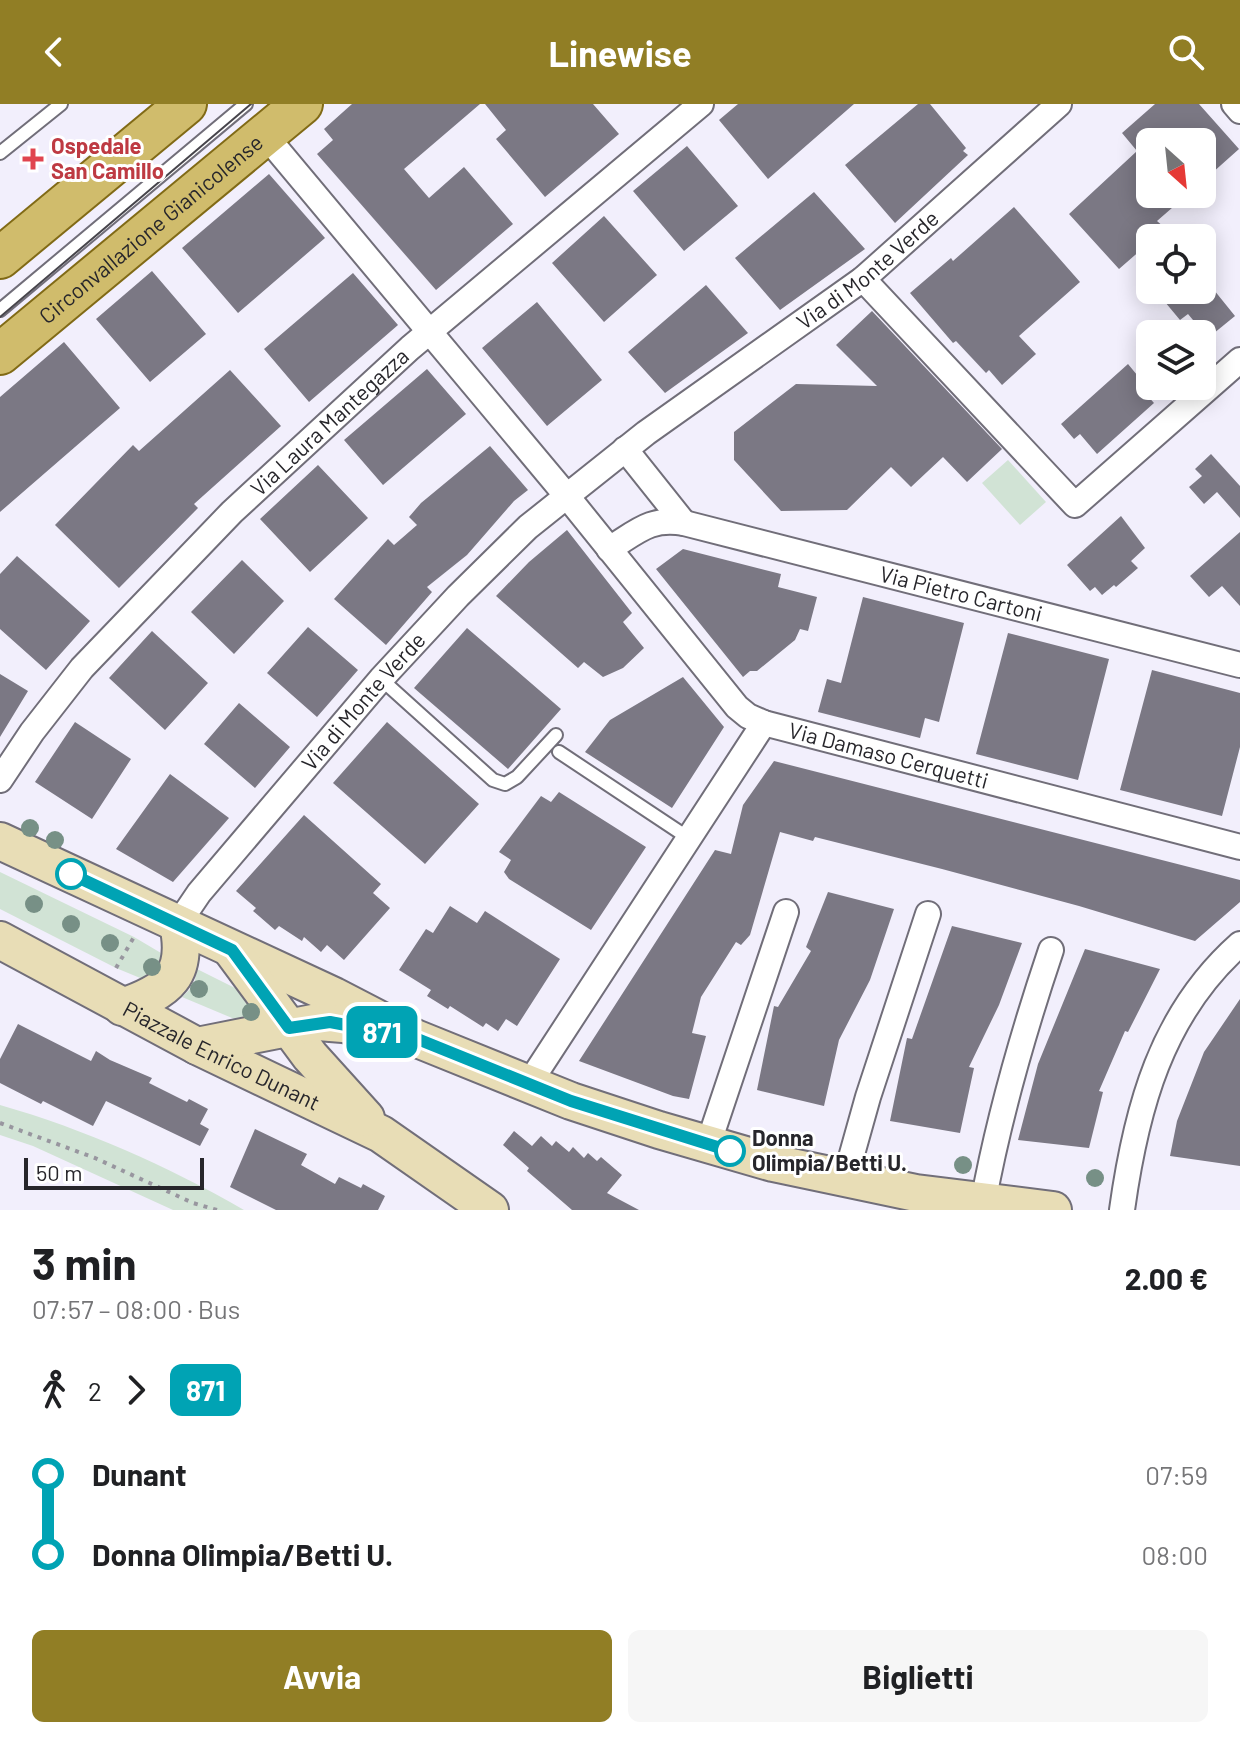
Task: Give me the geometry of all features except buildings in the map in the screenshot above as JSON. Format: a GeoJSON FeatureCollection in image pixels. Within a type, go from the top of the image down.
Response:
{"type":"FeatureCollection","features":[{"type":"Feature","properties":{"kind":"main road"},"geometry":{"type":"LineString","coordinates":[[0,258],[186,104]]}},
{"type":"Feature","properties":{"kind":"main road","name":"Circonvallazione Gianicolense"},"geometry":{"type":"LineString","coordinates":[[0,354],[255,120],[302,104]]}},
{"type":"Feature","properties":{"kind":"street","name":"Via Laura Mantegazza"},"geometry":{"type":"LineString","coordinates":[[0,780],[59,696],[232,512],[429,332],[701,104]]}},
{"type":"Feature","properties":{"kind":"street","name":"Via di Monte Verde"},"geometry":{"type":"LineString","coordinates":[[178,924],[199,893],[381,679],[494,559],[566,495],[625,449],[863,279],[1059,104]]}},
{"type":"Feature","properties":{"kind":"street"},"geometry":{"type":"LineString","coordinates":[[1234,104],[1240,111]]}},
{"type":"Feature","properties":{"kind":"street","name":"Via Damaso Cerquetti"},"geometry":{"type":"LineString","coordinates":[[255,120],[737,707],[748,716],[764,723],[1240,847]]}},
{"type":"Feature","properties":{"kind":"street"},"geometry":{"type":"LineString","coordinates":[[863,279],[1075,505],[1240,360]]}},
{"type":"Feature","properties":{"kind":"street"},"geometry":{"type":"LineString","coordinates":[[625,449],[684,523]]}},
{"type":"Feature","properties":{"kind":"street","name":"Via Pietro Cartoni"},"geometry":{"type":"LineString","coordinates":[[609,549],[649,524],[659,521],[684,523],[1240,665]]}},
{"type":"Feature","properties":{"kind":"street"},"geometry":{"type":"LineString","coordinates":[[528,1085],[764,723]]}},
{"type":"Feature","properties":{"kind":"street"},"geometry":{"type":"LineString","coordinates":[[0,841],[334,996],[415,1038],[528,1085],[616,1117],[773,1163],[845,1179],[983,1203],[1053,1210]]}},
{"type":"Feature","properties":{"kind":"street"},"geometry":{"type":"LineString","coordinates":[[708,1145],[786,912]]}},
{"type":"Feature","properties":{"kind":"street"},"geometry":{"type":"LineString","coordinates":[[845,1179],[868,1097],[928,914]]}},
{"type":"Feature","properties":{"kind":"street"},"geometry":{"type":"LineString","coordinates":[[122,1007],[155,994],[175,976],[182,953],[178,924]]}},
{"type":"Feature","properties":{"kind":"street","name":"Piazzale Enrico Dunant"},"geometry":{"type":"LineString","coordinates":[[0,940],[197,1046],[381,1134]]}},
{"type":"Feature","properties":{"kind":"street"},"geometry":{"type":"LineString","coordinates":[[1122,1210],[1139,1117],[1165,1046],[1200,984],[1240,944]]}},
{"type":"Feature","properties":{"kind":"street","name":"Piazzale Enrico Dunant"},"geometry":{"type":"LineString","coordinates":[[232,950],[289,1028],[381,1134]]}},
{"type":"Feature","properties":{"kind":"street"},"geometry":{"type":"LineString","coordinates":[[983,1203],[997,1131],[1019,1047],[1051,950]]}},
{"type":"Feature","properties":{"kind":"street"},"geometry":{"type":"LineString","coordinates":[[197,1046],[330,1022],[415,1038]]}},
{"type":"Feature","properties":{"kind":"street"},"geometry":{"type":"LineString","coordinates":[[333,1082],[330,1066],[334,1050],[343,1038],[363,1029]]}},
{"type":"Feature","properties":{"kind":"street"},"geometry":{"type":"LineString","coordinates":[[381,1134],[490,1210]]}},
{"type":"Feature","properties":{"kind":"lane"},"geometry":{"type":"LineString","coordinates":[[0,153],[61,104]]}},
{"type":"Feature","properties":{"kind":"lane","name":"Circonvallazione Gianicolense"},"geometry":{"type":"LineString","coordinates":[[0,310],[255,120]]}},
{"type":"Feature","properties":{"kind":"lane"},"geometry":{"type":"LineString","coordinates":[[381,679],[493,780],[505,784],[517,777],[556,735]]}},
{"type":"Feature","properties":{"kind":"lane"},"geometry":{"type":"LineString","coordinates":[[559,752],[690,839]]}},
{"type":"Feature","properties":{"kind":"path"},"geometry":{"type":"LineString","coordinates":[[116,968],[134,937]]}},
{"type":"Feature","properties":{"kind":"path"},"geometry":{"type":"LineString","coordinates":[[0,1123],[95,1158],[193,1203],[217,1210]]}},
{"type":"Feature","properties":{"kind":"path"},"geometry":{"type":"LineString","coordinates":[[193,1203],[202,1210]]}},
{"type":"Feature","properties":{"kind":"green space"},"geometry":{"type":"Polygon","coordinates":[[[1008,460],[1046,502],[1020,525],[982,483],[1008,460]]]}},
{"type":"Feature","properties":{"kind":"green space"},"geometry":{"type":"Polygon","coordinates":[[[0,872],[161,953],[161,970],[145,980],[0,909],[0,872]]]}},
{"type":"Feature","properties":{"kind":"green space"},"geometry":{"type":"Polygon","coordinates":[[[197,969],[251,996],[256,1013],[251,1020],[244,1023],[182,997],[194,985],[197,969]]]}},
{"type":"Feature","properties":{"kind":"green space"},"geometry":{"type":"Polygon","coordinates":[[[0,1105],[63,1125],[125,1150],[186,1178],[244,1210],[173,1210],[33,1146],[0,1135],[0,1105]]]}},
{"type":"Feature","properties":{"kind":"tram line"},"geometry":{"type":"LineString","coordinates":[[0,317],[251,104]]}},
{"type":"Feature","properties":{"kind":"bus line","name":"871"},"geometry":{"type":"LineString","coordinates":[[71,874],[232,950],[289,1028],[330,1022],[415,1038],[571,1101],[730,1151]]}},
{"type":"Feature","properties":{"kind":"place","name":"Ospedale San Camillo"},"geometry":{"type":"Point","coordinates":[33,159]}},
{"type":"Feature","properties":{"kind":"place","name":"Donna Olimpia/Betti U."},"geometry":{"type":"Point","coordinates":[730,1151]}}]}
